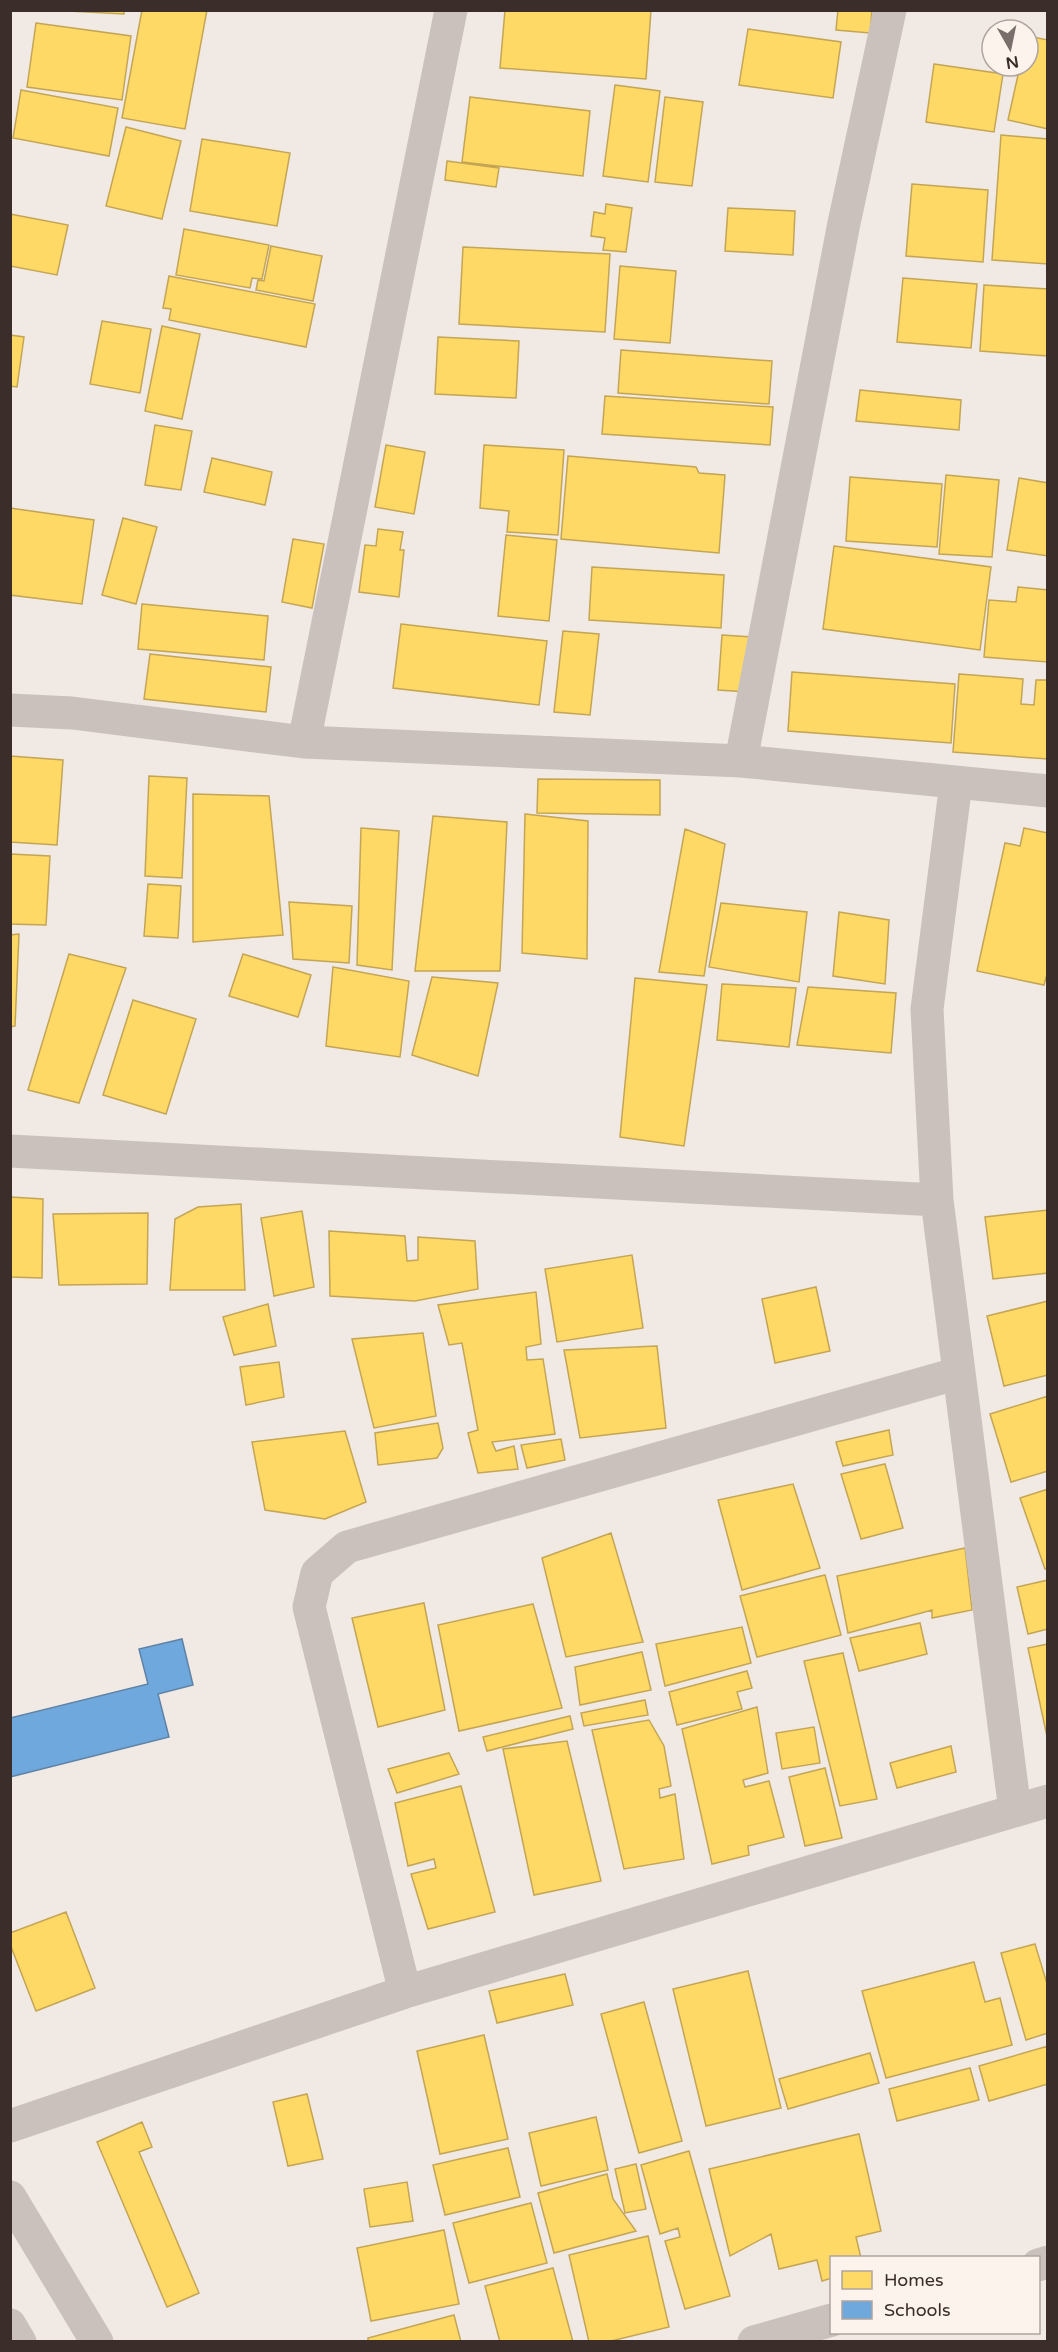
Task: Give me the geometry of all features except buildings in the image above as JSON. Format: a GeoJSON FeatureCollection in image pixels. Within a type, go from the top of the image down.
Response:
{"type":"FeatureCollection","features":[{"type":"Feature","properties":{"kind":"street"},"geometry":{"type":"LineString","coordinates":[[304,742],[451,10]]}},
{"type":"Feature","properties":{"kind":"street"},"geometry":{"type":"LineString","coordinates":[[741,761],[844,223],[890,10]]}},
{"type":"Feature","properties":{"kind":"street"},"geometry":{"type":"LineString","coordinates":[[10,710],[72,713],[304,742],[741,761],[1047,792]]}},
{"type":"Feature","properties":{"kind":"street"},"geometry":{"type":"LineString","coordinates":[[956,783],[927,1009],[937,1200],[1015,1811]]}},
{"type":"Feature","properties":{"kind":"street"},"geometry":{"type":"LineString","coordinates":[[10,1151],[937,1200]]}},
{"type":"Feature","properties":{"kind":"street"},"geometry":{"type":"LineString","coordinates":[[405,1992],[309,1607],[317,1573],[346,1547],[959,1373]]}},
{"type":"Feature","properties":{"kind":"street"},"geometry":{"type":"LineString","coordinates":[[10,2126],[405,1992],[1047,1801]]}},
{"type":"Feature","properties":{"kind":"street"},"geometry":{"type":"LineString","coordinates":[[10,2197],[97,2342]]}},
{"type":"Feature","properties":{"kind":"street"},"geometry":{"type":"LineString","coordinates":[[754,2342],[830,2320]]}},
{"type":"Feature","properties":{"kind":"street"},"geometry":{"type":"LineString","coordinates":[[10,2325],[20,2342]]}}]}
